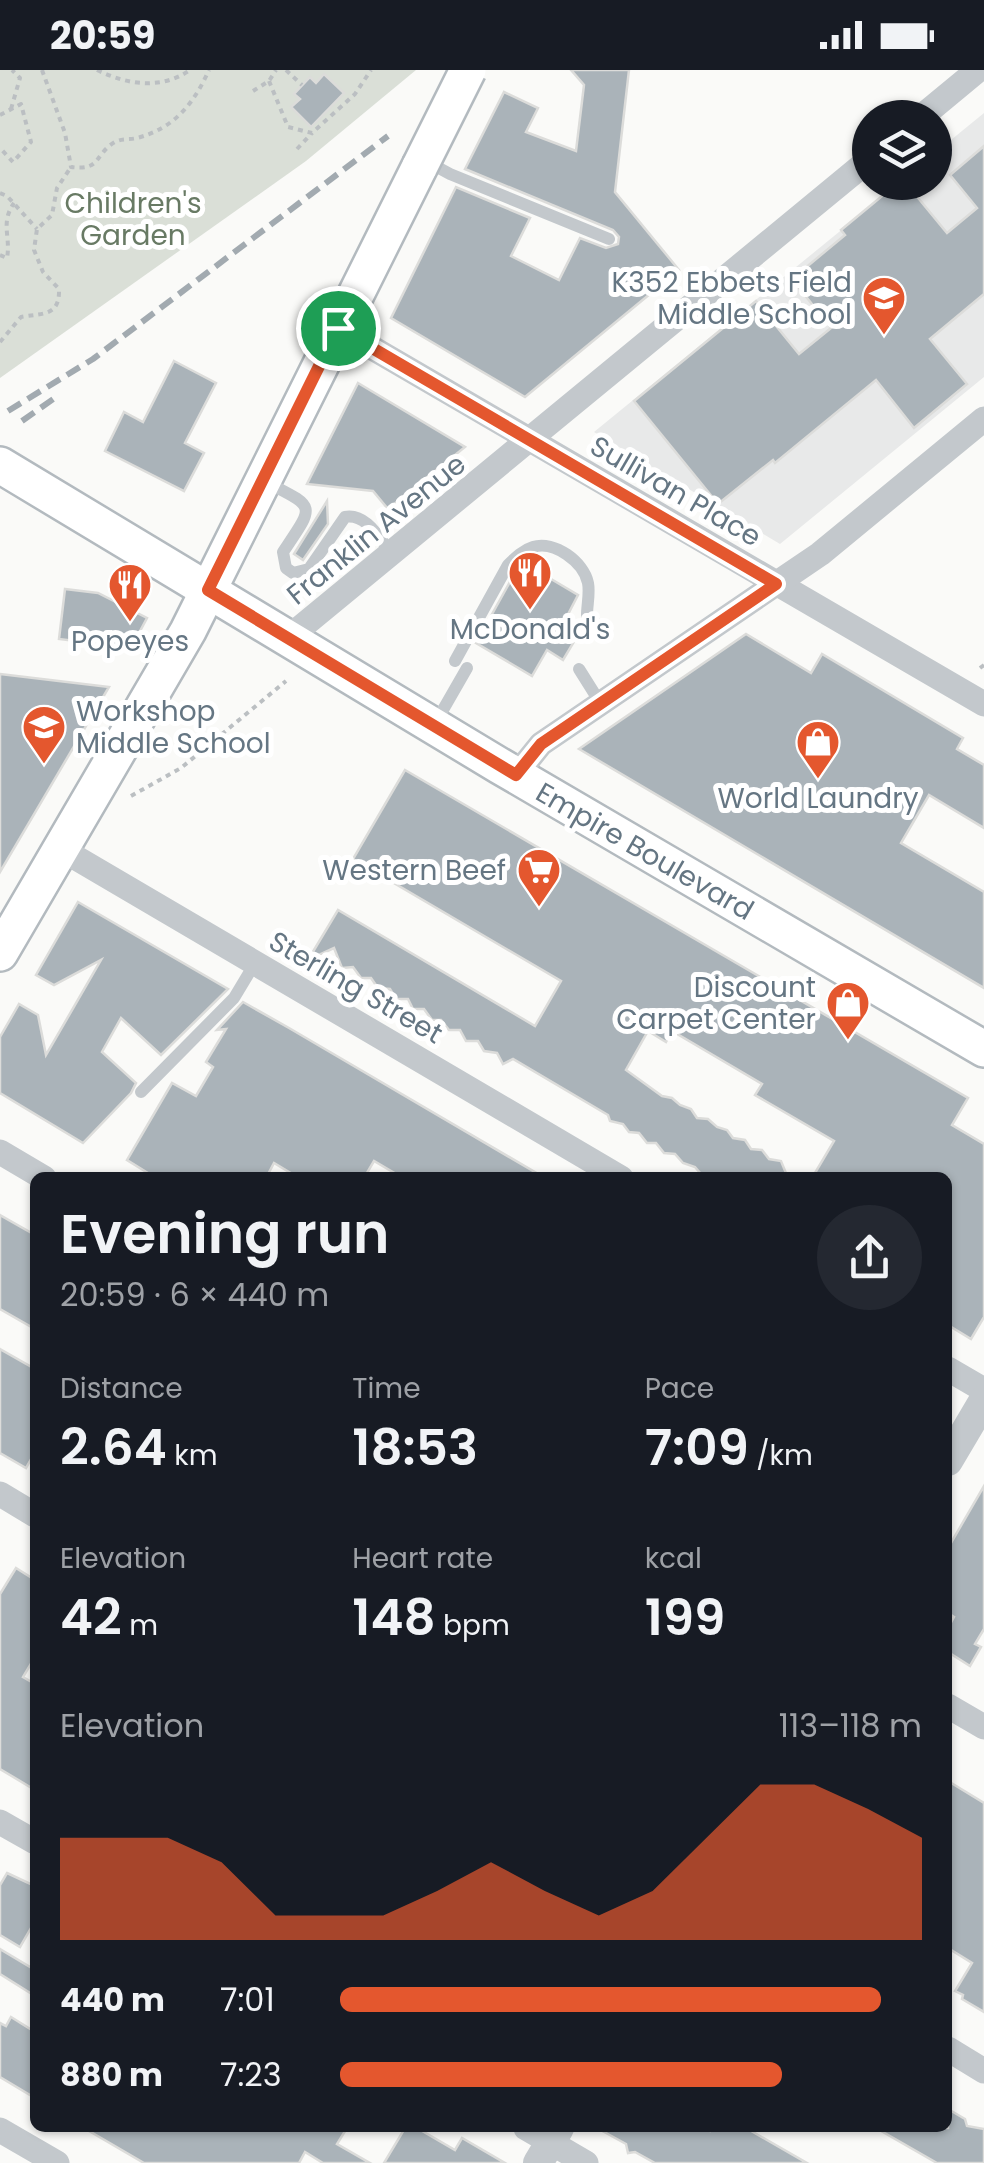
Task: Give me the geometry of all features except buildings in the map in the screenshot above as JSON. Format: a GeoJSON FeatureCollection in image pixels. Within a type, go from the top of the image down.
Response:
{"type":"FeatureCollection","features":[{"type":"Feature","properties":{"kind":"main road"},"geometry":{"type":"LineString","coordinates":[[0,953],[208,590],[468,70]]}},
{"type":"Feature","properties":{"kind":"main road","name":"Empire Boulevard"},"geometry":{"type":"LineString","coordinates":[[0,465],[516,775],[984,1048]]}},
{"type":"Feature","properties":{"kind":"street"},"geometry":{"type":"LineString","coordinates":[[942,100],[978,70]]}},
{"type":"Feature","properties":{"kind":"street","name":"Franklin Avenue"},"geometry":{"type":"LineString","coordinates":[[288,638],[852,174]]}},
{"type":"Feature","properties":{"kind":"street","name":"Sullivan Place"},"geometry":{"type":"LineString","coordinates":[[338,328],[984,704]]}},
{"type":"Feature","properties":{"kind":"street"},"geometry":{"type":"LineString","coordinates":[[516,775],[541,744],[820,554],[984,419]]}},
{"type":"Feature","properties":{"kind":"street","name":"Sterling Street"},"geometry":{"type":"LineString","coordinates":[[60,849],[611,1172]]}},
{"type":"Feature","properties":{"kind":"street"},"geometry":{"type":"LineString","coordinates":[[0,1152],[34,1172]]}},
{"type":"Feature","properties":{"kind":"street"},"geometry":{"type":"LineString","coordinates":[[952,1371],[984,1390]]}},
{"type":"Feature","properties":{"kind":"street"},"geometry":{"type":"LineString","coordinates":[[952,1454],[984,1400]]}},
{"type":"Feature","properties":{"kind":"street"},"geometry":{"type":"LineString","coordinates":[[0,1494],[30,1512]]}},
{"type":"Feature","properties":{"kind":"street"},"geometry":{"type":"LineString","coordinates":[[952,1708],[984,1727]]}},
{"type":"Feature","properties":{"kind":"street"},"geometry":{"type":"LineString","coordinates":[[0,1822],[30,1839]]}},
{"type":"Feature","properties":{"kind":"street"},"geometry":{"type":"LineString","coordinates":[[952,2052],[984,2071]]}},
{"type":"Feature","properties":{"kind":"street"},"geometry":{"type":"LineString","coordinates":[[0,2130],[57,2163]]}},
{"type":"Feature","properties":{"kind":"street"},"geometry":{"type":"LineString","coordinates":[[543,2140],[586,2163]]}},
{"type":"Feature","properties":{"kind":"lane"},"geometry":{"type":"LineString","coordinates":[[422,163],[609,239]]}},
{"type":"Feature","properties":{"kind":"lane"},"geometry":{"type":"LineString","coordinates":[[262,480],[302,501],[307,508],[308,516],[283,552],[282,560],[293,573],[310,570],[345,517],[353,515],[361,518],[393,555]]}},
{"type":"Feature","properties":{"kind":"lane"},"geometry":{"type":"LineString","coordinates":[[434,726],[508,565],[520,553],[537,545],[550,546],[580,566],[588,582],[587,615],[602,629]]}},
{"type":"Feature","properties":{"kind":"lane"},"geometry":{"type":"LineString","coordinates":[[579,670],[601,704]]}},
{"type":"Feature","properties":{"kind":"lane"},"geometry":{"type":"LineString","coordinates":[[141,1092],[234,998],[255,963]]}},
{"type":"Feature","properties":{"kind":"path"},"geometry":{"type":"LineString","coordinates":[[11,109],[20,78],[12,70]]}},
{"type":"Feature","properties":{"kind":"path"},"geometry":{"type":"LineString","coordinates":[[0,342],[20,317],[45,316],[60,301],[59,289],[37,263],[34,250],[38,229],[52,215],[57,188],[71,167],[65,134],[42,70]]}},
{"type":"Feature","properties":{"kind":"path"},"geometry":{"type":"LineString","coordinates":[[98,70],[115,79],[154,85],[179,78],[190,70]]}},
{"type":"Feature","properties":{"kind":"path"},"geometry":{"type":"LineString","coordinates":[[71,167],[86,169],[118,140],[134,139],[170,122],[195,102],[209,70]]}},
{"type":"Feature","properties":{"kind":"path"},"geometry":{"type":"LineString","coordinates":[[253,91],[270,81],[276,70]]}},
{"type":"Feature","properties":{"kind":"path"},"geometry":{"type":"LineString","coordinates":[[286,70],[302,85]]}},
{"type":"Feature","properties":{"kind":"path"},"geometry":{"type":"LineString","coordinates":[[296,149],[356,94],[371,70]]}},
{"type":"Feature","properties":{"kind":"path"},"geometry":{"type":"LineString","coordinates":[[270,81],[288,127],[312,134]]}},
{"type":"Feature","properties":{"kind":"path"},"geometry":{"type":"LineString","coordinates":[[0,115],[21,104],[31,142],[13,162],[0,148]]}},
{"type":"Feature","properties":{"kind":"path"},"geometry":{"type":"LineString","coordinates":[[0,193],[38,229]]}},
{"type":"Feature","properties":{"kind":"path"},"geometry":{"type":"LineString","coordinates":[[0,254],[7,258],[9,253],[4,224],[14,203]]}},
{"type":"Feature","properties":{"kind":"path"},"geometry":{"type":"LineString","coordinates":[[131,796],[182,768],[286,681]]}},
{"type":"Feature","properties":{"kind":"shaded area"},"geometry":{"type":"Polygon","coordinates":[[[984,113],[984,377],[780,544],[594,432],[878,200],[952,200],[952,139],[984,113]]]}},
{"type":"Feature","properties":{"kind":"green space","name":"Children's Garden"},"geometry":{"type":"Polygon","coordinates":[[[0,70],[416,70],[306,161],[0,378],[0,70]]]}},
{"type":"Feature","properties":{"kind":"railway"},"geometry":{"type":"LineString","coordinates":[[8,411],[93,359],[388,136]]}},
{"type":"Feature","properties":{"kind":"railway"},"geometry":{"type":"LineString","coordinates":[[22,421],[59,395]]}},
{"type":"Feature","properties":{"kind":"place","name":"K352 Ebbets Field Middle School"},"geometry":{"type":"Point","coordinates":[884,336]}},
{"type":"Feature","properties":{"kind":"place","name":"McDonald's"},"geometry":{"type":"Point","coordinates":[530,611]}},
{"type":"Feature","properties":{"kind":"place","name":"Popeyes"},"geometry":{"type":"Point","coordinates":[130,623]}},
{"type":"Feature","properties":{"kind":"place","name":"Workshop Middle School"},"geometry":{"type":"Point","coordinates":[44,765]}},
{"type":"Feature","properties":{"kind":"place","name":"World Laundry"},"geometry":{"type":"Point","coordinates":[818,780]}},
{"type":"Feature","properties":{"kind":"place","name":"Western Beef"},"geometry":{"type":"Point","coordinates":[539,908]}},
{"type":"Feature","properties":{"kind":"place","name":"Discount Carpet Center"},"geometry":{"type":"Point","coordinates":[848,1041]}},
{"type":"Feature","properties":{"kind":"route"},"geometry":{"type":"LineString","coordinates":[[338,328],[776,584],[541,744],[516,775],[208,590],[338,328]]}}]}
